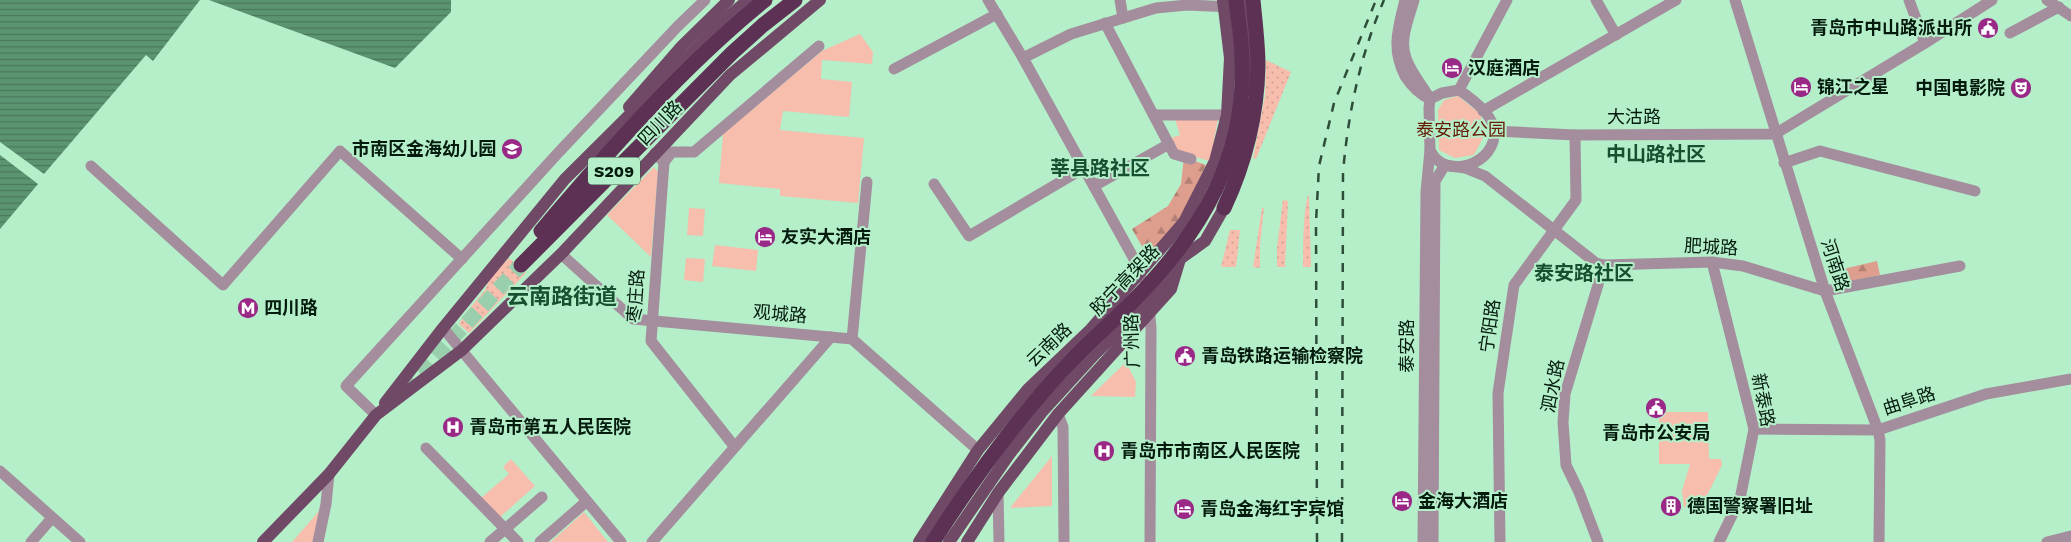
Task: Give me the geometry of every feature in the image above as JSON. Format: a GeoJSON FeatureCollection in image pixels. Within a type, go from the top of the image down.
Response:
{"type":"FeatureCollection","features":[{"type":"Feature","properties":{"kind":"highway","name":"S209"},"geometry":{"type":"LineString","coordinates":[[765,0],[693,64],[640,119],[518,263],[748,38],[795,0]]}},
{"type":"Feature","properties":{"kind":"highway"},"geometry":{"type":"LineString","coordinates":[[1224,208],[1238,176],[1252,127],[1258,66],[1257,42],[1237,2]]}},
{"type":"Feature","properties":{"kind":"highway","name":"胶宁高架路"},"geometry":{"type":"LineString","coordinates":[[933,542],[982,469],[1026,412],[1076,356],[1164,268],[1193,231],[1209,206],[1230,153],[1240,106],[1242,62],[1237,2]]}},
{"type":"Feature","properties":{"kind":"main road"},"geometry":{"type":"LineString","coordinates":[[604,141],[635,98],[682,46],[729,0]]}},
{"type":"Feature","properties":{"kind":"main road","name":"四川路"},"geometry":{"type":"LineString","coordinates":[[263,542],[329,474],[443,328],[565,179],[728,17],[748,0]]}},
{"type":"Feature","properties":{"kind":"main road","name":"四川路"},"geometry":{"type":"LineString","coordinates":[[376,415],[462,350],[660,157],[730,75],[820,0]]}},
{"type":"Feature","properties":{"kind":"main road"},"geometry":{"type":"LineString","coordinates":[[967,542],[998,493],[1058,414],[1149,308],[1212,212],[1240,138],[1250,69],[1237,2]]}},
{"type":"Feature","properties":{"kind":"main road","name":"云南路"},"geometry":{"type":"LineString","coordinates":[[919,542],[978,450],[1028,389],[1090,329],[1184,222],[1215,161],[1227,115],[1230,58],[1237,2]]}},
{"type":"Feature","properties":{"kind":"main road"},"geometry":{"type":"LineString","coordinates":[[1180,259],[1205,241],[1224,208]]}},
{"type":"Feature","properties":{"kind":"main road"},"geometry":{"type":"LineString","coordinates":[[949,542],[1008,456],[1042,412],[1094,355],[1149,308]]}},
{"type":"Feature","properties":{"kind":"street"},"geometry":{"type":"LineString","coordinates":[[376,415],[346,386],[651,54],[704,0]]}},
{"type":"Feature","properties":{"kind":"street","name":"广州路"},"geometry":{"type":"LineString","coordinates":[[988,0],[1023,58],[1139,268],[1149,308],[1150,542]]}},
{"type":"Feature","properties":{"kind":"street"},"geometry":{"type":"LineString","coordinates":[[1120,0],[1124,18]]}},
{"type":"Feature","properties":{"kind":"street"},"geometry":{"type":"LineString","coordinates":[[1405,0],[1398,25],[1396,50],[1399,64],[1408,81],[1419,94],[1430,99]]}},
{"type":"Feature","properties":{"kind":"street"},"geometry":{"type":"LineString","coordinates":[[1414,0],[1406,26],[1404,51],[1406,60],[1430,99],[1430,150],[1433,156],[1445,165],[1465,168],[1484,176],[1596,262],[1604,265]]}},
{"type":"Feature","properties":{"kind":"street"},"geometry":{"type":"LineString","coordinates":[[1459,90],[1507,0]]}},
{"type":"Feature","properties":{"kind":"street"},"geometry":{"type":"LineString","coordinates":[[1596,0],[1616,35]]}},
{"type":"Feature","properties":{"kind":"street"},"geometry":{"type":"LineString","coordinates":[[1483,111],[1676,0]]}},
{"type":"Feature","properties":{"kind":"street","name":"河南路"},"geometry":{"type":"LineString","coordinates":[[1735,0],[1825,291],[1878,430],[1880,440],[1879,542]]}},
{"type":"Feature","properties":{"kind":"street"},"geometry":{"type":"LineString","coordinates":[[1909,0],[1925,43]]}},
{"type":"Feature","properties":{"kind":"street"},"geometry":{"type":"LineString","coordinates":[[1775,134],[1992,0]]}},
{"type":"Feature","properties":{"kind":"street"},"geometry":{"type":"LineString","coordinates":[[2047,0],[2071,16]]}},
{"type":"Feature","properties":{"kind":"street"},"geometry":{"type":"LineString","coordinates":[[1023,58],[1071,34],[1156,8],[1237,2]]}},
{"type":"Feature","properties":{"kind":"street"},"geometry":{"type":"LineString","coordinates":[[2010,33],[2059,7]]}},
{"type":"Feature","properties":{"kind":"street"},"geometry":{"type":"LineString","coordinates":[[894,70],[997,14]]}},
{"type":"Feature","properties":{"kind":"street"},"geometry":{"type":"LineString","coordinates":[[1105,23],[1174,154],[1191,159]]}},
{"type":"Feature","properties":{"kind":"street"},"geometry":{"type":"LineString","coordinates":[[660,157],[672,152],[694,152],[819,46]]}},
{"type":"Feature","properties":{"kind":"street"},"geometry":{"type":"LineString","coordinates":[[1430,99],[1442,92],[1459,90],[1474,100],[1491,120],[1494,130],[1490,146],[1480,160],[1474,164],[1445,165]]}},
{"type":"Feature","properties":{"kind":"street"},"geometry":{"type":"LineString","coordinates":[[1154,115],[1227,115]]}},
{"type":"Feature","properties":{"kind":"street","name":"大沽路"},"geometry":{"type":"LineString","coordinates":[[1494,130],[1575,135],[1775,134]]}},
{"type":"Feature","properties":{"kind":"street","name":"宁阳路"},"geometry":{"type":"LineString","coordinates":[[1500,542],[1498,393],[1514,285],[1576,200],[1575,135]]}},
{"type":"Feature","properties":{"kind":"street"},"geometry":{"type":"LineString","coordinates":[[1094,186],[1169,144]]}},
{"type":"Feature","properties":{"kind":"street","name":"泰安路"},"geometry":{"type":"LineString","coordinates":[[1423,542],[1426,192],[1430,150]]}},
{"type":"Feature","properties":{"kind":"street"},"geometry":{"type":"LineString","coordinates":[[91,166],[223,285],[340,151],[462,259]]}},
{"type":"Feature","properties":{"kind":"street"},"geometry":{"type":"LineString","coordinates":[[1784,163],[1820,151],[1975,191]]}},
{"type":"Feature","properties":{"kind":"street","name":"枣庄路"},"geometry":{"type":"LineString","coordinates":[[660,157],[650,341],[734,446]]}},
{"type":"Feature","properties":{"kind":"street"},"geometry":{"type":"LineString","coordinates":[[1480,160],[1484,176]]}},
{"type":"Feature","properties":{"kind":"street","name":"泰安路"},"geometry":{"type":"LineString","coordinates":[[1433,542],[1435,180],[1445,165]]}},
{"type":"Feature","properties":{"kind":"street"},"geometry":{"type":"LineString","coordinates":[[934,184],[969,236],[1084,168]]}},
{"type":"Feature","properties":{"kind":"street"},"geometry":{"type":"LineString","coordinates":[[867,182],[852,339],[978,450]]}},
{"type":"Feature","properties":{"kind":"street","name":"观城路"},"geometry":{"type":"LineString","coordinates":[[561,254],[633,319],[852,339]]}},
{"type":"Feature","properties":{"kind":"street","name":"肥城路"},"geometry":{"type":"LineString","coordinates":[[1604,265],[1712,262],[1743,266],[1825,291],[1960,266]]}},
{"type":"Feature","properties":{"kind":"street","name":"新泰路"},"geometry":{"type":"LineString","coordinates":[[1712,262],[1754,429],[1740,499],[1719,542]]}},
{"type":"Feature","properties":{"kind":"street","name":"泗水路"},"geometry":{"type":"LineString","coordinates":[[1598,542],[1579,492],[1566,466],[1563,422],[1565,394],[1604,265]]}},
{"type":"Feature","properties":{"kind":"street"},"geometry":{"type":"LineString","coordinates":[[443,328],[621,542]]}},
{"type":"Feature","properties":{"kind":"street"},"geometry":{"type":"LineString","coordinates":[[652,542],[831,336]]}},
{"type":"Feature","properties":{"kind":"street","name":"曲阜路"},"geometry":{"type":"LineString","coordinates":[[1754,429],[1878,430],[1986,394],[2071,379]]}},
{"type":"Feature","properties":{"kind":"street"},"geometry":{"type":"LineString","coordinates":[[1058,414],[1063,427],[1064,542]]}},
{"type":"Feature","properties":{"kind":"street"},"geometry":{"type":"LineString","coordinates":[[426,448],[518,542]]}},
{"type":"Feature","properties":{"kind":"street"},"geometry":{"type":"LineString","coordinates":[[0,471],[80,542]]}},
{"type":"Feature","properties":{"kind":"street"},"geometry":{"type":"LineString","coordinates":[[318,542],[326,504],[329,474]]}},
{"type":"Feature","properties":{"kind":"street"},"geometry":{"type":"LineString","coordinates":[[998,493],[999,542]]}},
{"type":"Feature","properties":{"kind":"street"},"geometry":{"type":"LineString","coordinates":[[490,542],[542,497]]}},
{"type":"Feature","properties":{"kind":"street"},"geometry":{"type":"LineString","coordinates":[[540,542],[587,501]]}},
{"type":"Feature","properties":{"kind":"street"},"geometry":{"type":"LineString","coordinates":[[31,542],[52,518]]}},
{"type":"Feature","properties":{"kind":"street"},"geometry":{"type":"LineString","coordinates":[[2046,542],[2071,536]]}},
{"type":"Feature","properties":{"kind":"green space"},"geometry":{"type":"Polygon","coordinates":[[[860,34],[873,52],[872,64],[822,60],[821,79],[852,82],[849,117],[783,111],[780,130],[864,138],[858,203],[780,196],[780,189],[719,183],[723,134],[822,51],[860,34]]]}},
{"type":"Feature","properties":{"kind":"green space"},"geometry":{"type":"Polygon","coordinates":[[[1266,60],[1291,72],[1256,159],[1253,158],[1265,96],[1266,60]]]}},
{"type":"Feature","properties":{"kind":"green space","name":"泰安路公园"},"geometry":{"type":"Polygon","coordinates":[[[1458,96],[1479,113],[1487,130],[1474,155],[1455,158],[1439,150],[1438,110],[1444,100],[1458,96]]]}},
{"type":"Feature","properties":{"kind":"green space"},"geometry":{"type":"Polygon","coordinates":[[[1175,119],[1218,119],[1210,161],[1177,152],[1171,138],[1180,135],[1175,119]]]}},
{"type":"Feature","properties":{"kind":"green space"},"geometry":{"type":"Polygon","coordinates":[[[1184,157],[1206,165],[1180,220],[1147,255],[1132,229],[1168,206],[1181,184],[1184,157]]]}},
{"type":"Feature","properties":{"kind":"green space"},"geometry":{"type":"Polygon","coordinates":[[[654,167],[658,172],[651,257],[607,215],[654,167]]]}},
{"type":"Feature","properties":{"kind":"green space"},"geometry":{"type":"Polygon","coordinates":[[[1309,194],[1311,267],[1303,267],[1304,218],[1309,194]]]}},
{"type":"Feature","properties":{"kind":"green space"},"geometry":{"type":"Polygon","coordinates":[[[1283,200],[1288,201],[1285,267],[1277,267],[1277,248],[1283,200]]]}},
{"type":"Feature","properties":{"kind":"green space"},"geometry":{"type":"Polygon","coordinates":[[[689,208],[705,209],[703,236],[687,235],[689,208]]]}},
{"type":"Feature","properties":{"kind":"green space"},"geometry":{"type":"Polygon","coordinates":[[[1262,208],[1264,208],[1260,245],[1260,268],[1253,267],[1262,208]]]}},
{"type":"Feature","properties":{"kind":"green space"},"geometry":{"type":"Polygon","coordinates":[[[1230,230],[1240,230],[1236,267],[1221,267],[1230,230]]]}},
{"type":"Feature","properties":{"kind":"green space"},"geometry":{"type":"Polygon","coordinates":[[[715,245],[758,250],[756,271],[712,266],[715,245]]]}},
{"type":"Feature","properties":{"kind":"green space"},"geometry":{"type":"Polygon","coordinates":[[[509,258],[526,273],[469,333],[459,324],[485,290],[490,278],[509,258]]]}},
{"type":"Feature","properties":{"kind":"green space"},"geometry":{"type":"Polygon","coordinates":[[[686,258],[705,259],[703,282],[684,280],[686,258]]]}},
{"type":"Feature","properties":{"kind":"green space"},"geometry":{"type":"Polygon","coordinates":[[[1877,261],[1880,275],[1833,285],[1830,272],[1877,261]]]}},
{"type":"Feature","properties":{"kind":"green space"},"geometry":{"type":"Polygon","coordinates":[[[1126,362],[1136,382],[1135,397],[1091,396],[1126,362]]]}},
{"type":"Feature","properties":{"kind":"green space"},"geometry":{"type":"Polygon","coordinates":[[[1659,412],[1708,412],[1709,459],[1721,459],[1722,465],[1698,514],[1684,507],[1682,491],[1690,464],[1659,464],[1659,412]]]}},
{"type":"Feature","properties":{"kind":"green space"},"geometry":{"type":"Polygon","coordinates":[[[1052,456],[1052,506],[1010,508],[1052,456]]]}},
{"type":"Feature","properties":{"kind":"green space"},"geometry":{"type":"Polygon","coordinates":[[[511,459],[535,486],[499,518],[481,498],[509,474],[503,467],[511,459]]]}},
{"type":"Feature","properties":{"kind":"green space"},"geometry":{"type":"Polygon","coordinates":[[[319,511],[322,514],[315,542],[292,542],[319,511]]]}},
{"type":"Feature","properties":{"kind":"green space"},"geometry":{"type":"Polygon","coordinates":[[[584,512],[608,542],[551,542],[584,512]]]}},
{"type":"Feature","properties":{"kind":"shaded area"},"geometry":{"type":"Polygon","coordinates":[[[0,0],[200,0],[153,61],[146,55],[44,174],[0,142],[0,0]]]}},
{"type":"Feature","properties":{"kind":"shaded area"},"geometry":{"type":"Polygon","coordinates":[[[209,0],[451,0],[451,12],[395,68],[209,0]]]}},
{"type":"Feature","properties":{"kind":"shaded area"},"geometry":{"type":"Polygon","coordinates":[[[0,155],[38,184],[0,229],[0,155]]]}},
{"type":"Feature","properties":{"kind":"tunnel"},"geometry":{"type":"LineString","coordinates":[[404,390],[521,265]]}},
{"type":"Feature","properties":{"kind":"railway"},"geometry":{"type":"LineString","coordinates":[[1317,542],[1316,222],[1319,166],[1334,103],[1376,0]]}},
{"type":"Feature","properties":{"kind":"railway"},"geometry":{"type":"LineString","coordinates":[[1342,542],[1343,173],[1356,85],[1368,42],[1384,0]]}},
{"type":"Feature","properties":{"kind":"place","name":"青岛市中山路派出所"},"geometry":{"type":"Point","coordinates":[1988,28]}},
{"type":"Feature","properties":{"kind":"place","name":"汉庭酒店"},"geometry":{"type":"Point","coordinates":[1452,68]}},
{"type":"Feature","properties":{"kind":"place","name":"锦江之星"},"geometry":{"type":"Point","coordinates":[1801,87]}},
{"type":"Feature","properties":{"kind":"place","name":"中国电影院"},"geometry":{"type":"Point","coordinates":[2021,88]}},
{"type":"Feature","properties":{"kind":"place","name":"市南区金海幼儿园"},"geometry":{"type":"Point","coordinates":[512,149]}},
{"type":"Feature","properties":{"kind":"place","name":"友实大酒店"},"geometry":{"type":"Point","coordinates":[765,237]}},
{"type":"Feature","properties":{"kind":"place","name":"四川路"},"geometry":{"type":"Point","coordinates":[248,308]}},
{"type":"Feature","properties":{"kind":"place","name":"青岛铁路运输检察院"},"geometry":{"type":"Point","coordinates":[1185,356]}},
{"type":"Feature","properties":{"kind":"place","name":"青岛市公安局"},"geometry":{"type":"Point","coordinates":[1656,408]}},
{"type":"Feature","properties":{"kind":"place","name":"青岛市第五人民医院"},"geometry":{"type":"Point","coordinates":[453,427]}},
{"type":"Feature","properties":{"kind":"place","name":"青岛市市南区人民医院"},"geometry":{"type":"Point","coordinates":[1104,451]}},
{"type":"Feature","properties":{"kind":"place","name":"金海大酒店"},"geometry":{"type":"Point","coordinates":[1402,501]}},
{"type":"Feature","properties":{"kind":"place","name":"德国警察署旧址"},"geometry":{"type":"Point","coordinates":[1671,506]}},
{"type":"Feature","properties":{"kind":"place","name":"青岛金海红宇宾馆"},"geometry":{"type":"Point","coordinates":[1184,509]}},
{"type":"Feature","properties":{"kind":"district","name":"中山路社区"},"geometry":{"type":"Point","coordinates":[1656,154]}},
{"type":"Feature","properties":{"kind":"district","name":"莘县路社区"},"geometry":{"type":"Point","coordinates":[1100,168]}},
{"type":"Feature","properties":{"kind":"district","name":"泰安路社区"},"geometry":{"type":"Point","coordinates":[1584,273]}},
{"type":"Feature","properties":{"kind":"district","name":"云南路街道"},"geometry":{"type":"Point","coordinates":[562,296]}}]}
